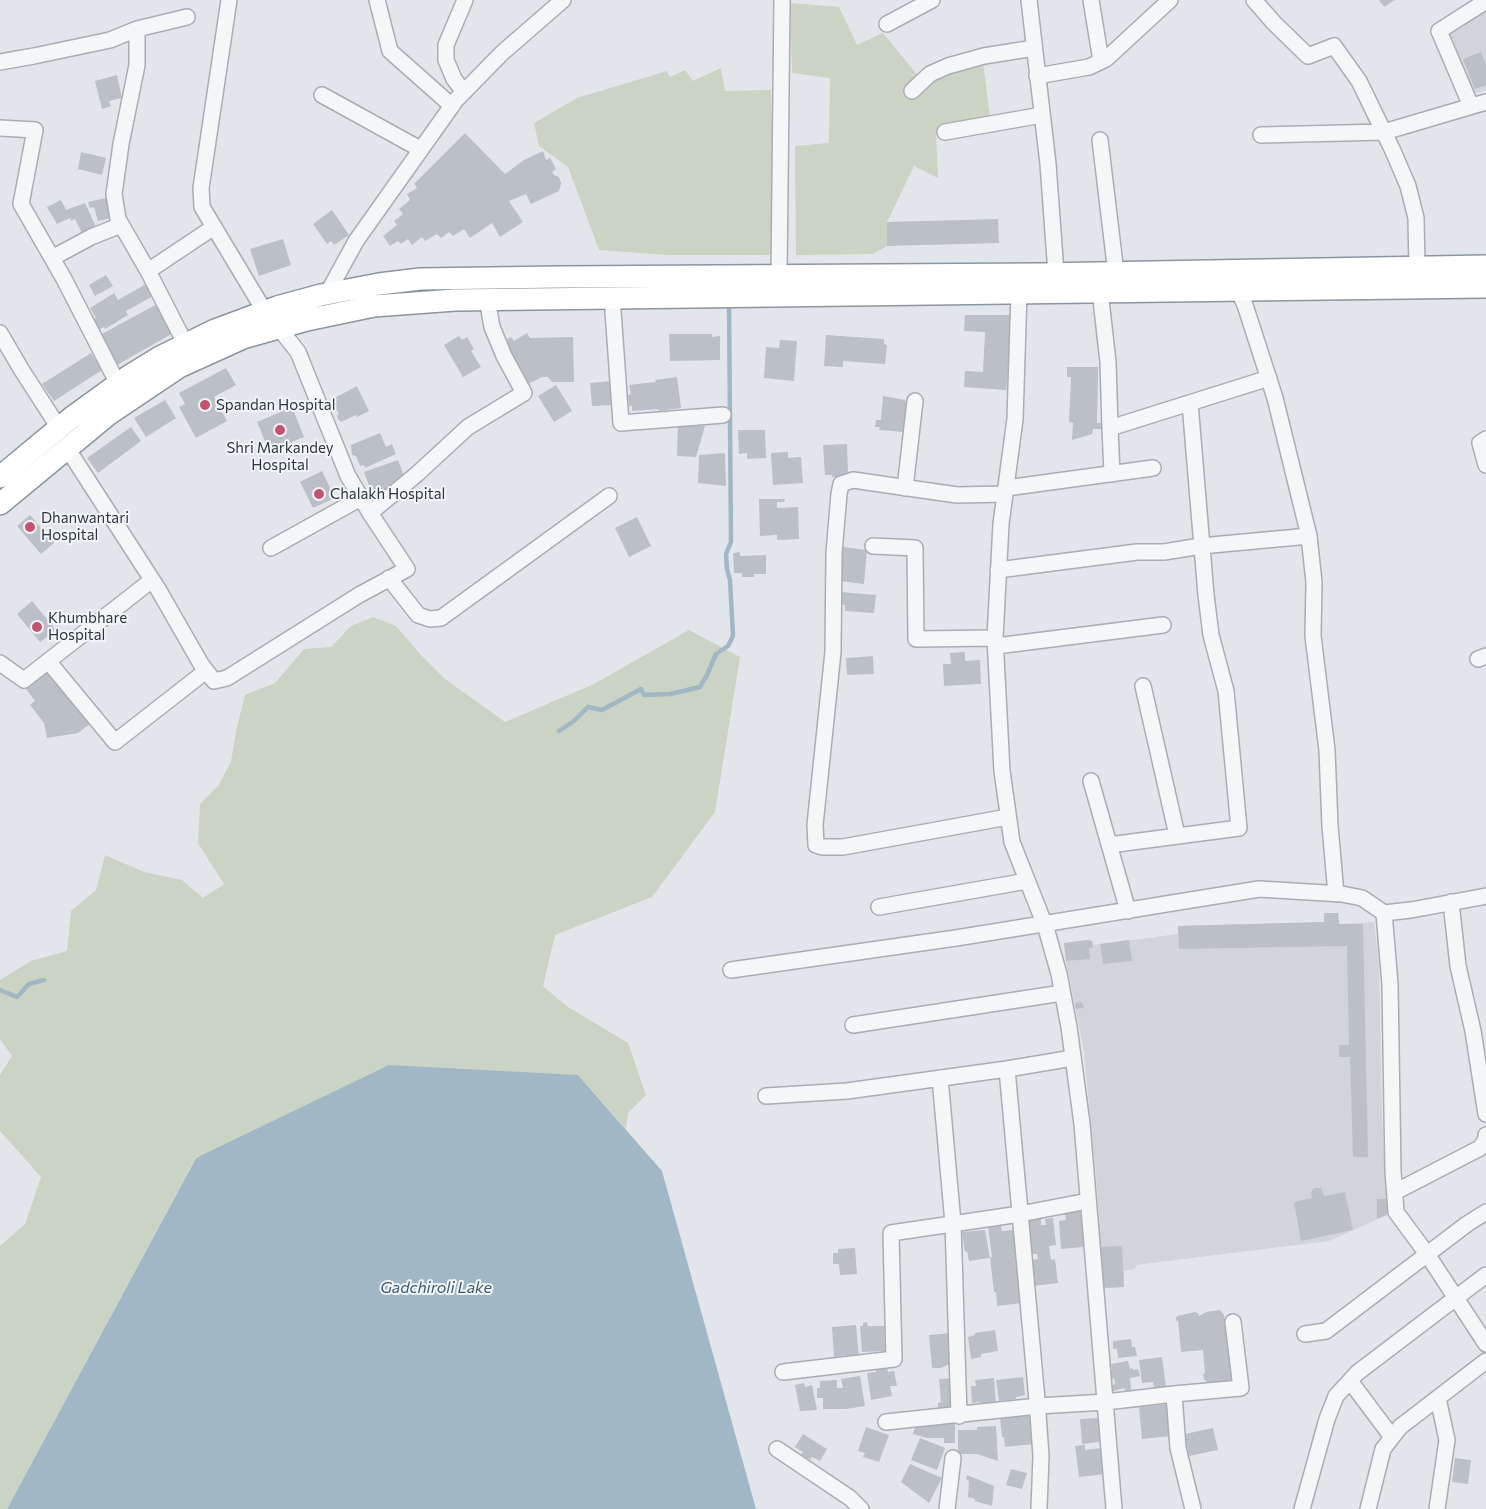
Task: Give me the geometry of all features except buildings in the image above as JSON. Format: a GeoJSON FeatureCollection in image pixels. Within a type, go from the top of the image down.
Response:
{"type":"FeatureCollection","features":[{"type":"Feature","properties":{"kind":"highway"},"geometry":{"type":"LineString","coordinates":[[0,477],[59,428],[118,384],[160,357],[215,330],[264,312],[328,294],[379,284],[420,279],[1056,273],[1486,266]]}},
{"type":"Feature","properties":{"kind":"highway"},"geometry":{"type":"LineString","coordinates":[[0,504],[109,414],[178,367],[244,338],[307,320],[374,306],[487,299],[1486,287]]}},
{"type":"Feature","properties":{"kind":"street"},"geometry":{"type":"LineString","coordinates":[[229,0],[201,188],[202,207],[264,312]]}},
{"type":"Feature","properties":{"kind":"street"},"geometry":{"type":"LineString","coordinates":[[377,0],[390,50],[452,106]]}},
{"type":"Feature","properties":{"kind":"street"},"geometry":{"type":"LineString","coordinates":[[464,92],[454,79],[446,60],[446,45],[465,0]]}},
{"type":"Feature","properties":{"kind":"street"},"geometry":{"type":"LineString","coordinates":[[328,294],[356,241],[452,106],[502,53],[563,0]]}},
{"type":"Feature","properties":{"kind":"street"},"geometry":{"type":"LineString","coordinates":[[779,276],[782,0]]}},
{"type":"Feature","properties":{"kind":"street"},"geometry":{"type":"LineString","coordinates":[[887,24],[932,0]]}},
{"type":"Feature","properties":{"kind":"street"},"geometry":{"type":"LineString","coordinates":[[1029,0],[1048,164],[1056,273]]}},
{"type":"Feature","properties":{"kind":"street"},"geometry":{"type":"LineString","coordinates":[[1092,0],[1101,62]]}},
{"type":"Feature","properties":{"kind":"street"},"geometry":{"type":"LineString","coordinates":[[1037,76],[1089,67],[1101,62],[1170,0]]}},
{"type":"Feature","properties":{"kind":"street"},"geometry":{"type":"LineString","coordinates":[[1254,0],[1274,23],[1308,56],[1334,46],[1359,81],[1408,186],[1416,218],[1417,268]]}},
{"type":"Feature","properties":{"kind":"street"},"geometry":{"type":"LineString","coordinates":[[1471,106],[1438,31],[1486,2]]}},
{"type":"Feature","properties":{"kind":"street"},"geometry":{"type":"LineString","coordinates":[[0,62],[110,40],[137,29],[187,17]]}},
{"type":"Feature","properties":{"kind":"street"},"geometry":{"type":"LineString","coordinates":[[137,29],[137,65],[121,144],[114,194],[118,219],[148,271],[186,345]]}},
{"type":"Feature","properties":{"kind":"street"},"geometry":{"type":"LineString","coordinates":[[912,91],[930,74],[948,66],[984,56],[1034,48]]}},
{"type":"Feature","properties":{"kind":"street"},"geometry":{"type":"LineString","coordinates":[[322,95],[420,149]]}},
{"type":"Feature","properties":{"kind":"street"},"geometry":{"type":"LineString","coordinates":[[1261,135],[1384,132],[1486,102]]}},
{"type":"Feature","properties":{"kind":"street"},"geometry":{"type":"LineString","coordinates":[[945,132],[1042,115]]}},
{"type":"Feature","properties":{"kind":"street"},"geometry":{"type":"LineString","coordinates":[[0,128],[35,130],[21,204],[52,258],[118,384]]}},
{"type":"Feature","properties":{"kind":"street"},"geometry":{"type":"LineString","coordinates":[[1100,140],[1116,272]]}},
{"type":"Feature","properties":{"kind":"street"},"geometry":{"type":"LineString","coordinates":[[52,258],[91,237],[121,225]]}},
{"type":"Feature","properties":{"kind":"street"},"geometry":{"type":"LineString","coordinates":[[148,271],[214,227]]}},
{"type":"Feature","properties":{"kind":"street"},"geometry":{"type":"LineString","coordinates":[[1238,290],[1245,305],[1269,378],[1310,536],[1314,582],[1313,636],[1326,750],[1336,894]]}},
{"type":"Feature","properties":{"kind":"street"},"geometry":{"type":"LineString","coordinates":[[1100,291],[1108,362],[1112,474]]}},
{"type":"Feature","properties":{"kind":"street"},"geometry":{"type":"LineString","coordinates":[[1019,292],[1014,419],[1001,524],[995,642],[1002,772],[1012,842],[1044,924],[1059,974],[1073,1058],[1082,1124],[1114,1509]]}},
{"type":"Feature","properties":{"kind":"street"},"geometry":{"type":"LineString","coordinates":[[612,297],[621,423],[723,415]]}},
{"type":"Feature","properties":{"kind":"street"},"geometry":{"type":"LineString","coordinates":[[370,513],[417,474],[468,427],[524,393],[504,356],[492,327],[487,299]]}},
{"type":"Feature","properties":{"kind":"street"},"geometry":{"type":"LineString","coordinates":[[67,448],[152,580],[201,664],[214,681],[227,678],[359,595],[407,569],[348,476],[298,352],[279,328]]}},
{"type":"Feature","properties":{"kind":"street"},"geometry":{"type":"LineString","coordinates":[[0,333],[59,428]]}},
{"type":"Feature","properties":{"kind":"street"},"geometry":{"type":"LineString","coordinates":[[1110,428],[1269,378]]}},
{"type":"Feature","properties":{"kind":"street"},"geometry":{"type":"LineString","coordinates":[[905,488],[915,401]]}},
{"type":"Feature","properties":{"kind":"street"},"geometry":{"type":"LineString","coordinates":[[1109,845],[1239,828],[1226,691],[1211,635],[1201,546],[1190,403]]}},
{"type":"Feature","properties":{"kind":"street"},"geometry":{"type":"LineString","coordinates":[[1486,439],[1480,443],[1486,465]]}},
{"type":"Feature","properties":{"kind":"street"},"geometry":{"type":"LineString","coordinates":[[1008,817],[844,847],[822,847],[816,845],[814,826],[833,652],[833,577],[840,489],[842,484],[853,480],[958,495],[1005,491],[1153,468]]}},
{"type":"Feature","properties":{"kind":"street"},"geometry":{"type":"LineString","coordinates":[[389,578],[418,616],[430,619],[441,618],[609,496]]}},
{"type":"Feature","properties":{"kind":"street"},"geometry":{"type":"LineString","coordinates":[[271,548],[361,498]]}},
{"type":"Feature","properties":{"kind":"street"},"geometry":{"type":"LineString","coordinates":[[998,570],[1137,552],[1164,552],[1201,546],[1310,536]]}},
{"type":"Feature","properties":{"kind":"street"},"geometry":{"type":"LineString","coordinates":[[873,546],[915,548],[916,639],[995,642],[1163,625]]}},
{"type":"Feature","properties":{"kind":"street"},"geometry":{"type":"LineString","coordinates":[[0,663],[24,680],[152,580]]}},
{"type":"Feature","properties":{"kind":"street"},"geometry":{"type":"LineString","coordinates":[[48,661],[115,742],[206,671]]}},
{"type":"Feature","properties":{"kind":"street"},"geometry":{"type":"LineString","coordinates":[[1143,686],[1177,835]]}},
{"type":"Feature","properties":{"kind":"street"},"geometry":{"type":"LineString","coordinates":[[1091,781],[1128,911]]}},
{"type":"Feature","properties":{"kind":"street"},"geometry":{"type":"LineString","coordinates":[[879,907],[1027,881]]}},
{"type":"Feature","properties":{"kind":"street"},"geometry":{"type":"LineString","coordinates":[[731,970],[1044,924],[1259,889],[1336,894],[1362,898],[1384,913],[1486,896]]}},
{"type":"Feature","properties":{"kind":"street"},"geometry":{"type":"LineString","coordinates":[[1451,902],[1458,966],[1473,1030],[1486,1114]]}},
{"type":"Feature","properties":{"kind":"street"},"geometry":{"type":"LineString","coordinates":[[1384,913],[1390,984],[1396,1212],[1427,1254],[1486,1344]]}},
{"type":"Feature","properties":{"kind":"street"},"geometry":{"type":"LineString","coordinates":[[853,1026],[1062,993]]}},
{"type":"Feature","properties":{"kind":"street"},"geometry":{"type":"LineString","coordinates":[[766,1096],[848,1091],[1073,1058]]}},
{"type":"Feature","properties":{"kind":"street"},"geometry":{"type":"LineString","coordinates":[[1007,1069],[1038,1406],[1041,1456],[1039,1509]]}},
{"type":"Feature","properties":{"kind":"street"},"geometry":{"type":"LineString","coordinates":[[940,1078],[953,1224],[959,1416]]}},
{"type":"Feature","properties":{"kind":"street"},"geometry":{"type":"LineString","coordinates":[[1395,1192],[1480,1148],[1486,1139],[1486,1135]]}},
{"type":"Feature","properties":{"kind":"street"},"geometry":{"type":"LineString","coordinates":[[783,1372],[894,1359],[891,1232],[1020,1214],[1088,1201]]}},
{"type":"Feature","properties":{"kind":"street"},"geometry":{"type":"LineString","coordinates":[[1305,1334],[1326,1331],[1427,1254],[1486,1212]]}},
{"type":"Feature","properties":{"kind":"street"},"geometry":{"type":"LineString","coordinates":[[1302,1509],[1327,1419],[1336,1396],[1357,1373],[1486,1274]]}},
{"type":"Feature","properties":{"kind":"street"},"geometry":{"type":"LineString","coordinates":[[886,1422],[1241,1388],[1234,1322]]}},
{"type":"Feature","properties":{"kind":"street"},"geometry":{"type":"LineString","coordinates":[[1368,1509],[1383,1449],[1392,1437],[1400,1427],[1486,1361]]}},
{"type":"Feature","properties":{"kind":"street"},"geometry":{"type":"LineString","coordinates":[[1350,1381],[1392,1437]]}},
{"type":"Feature","properties":{"kind":"street"},"geometry":{"type":"LineString","coordinates":[[1174,1394],[1178,1448],[1193,1509]]}},
{"type":"Feature","properties":{"kind":"street"},"geometry":{"type":"LineString","coordinates":[[1436,1509],[1447,1440],[1438,1398]]}},
{"type":"Feature","properties":{"kind":"street"},"geometry":{"type":"LineString","coordinates":[[777,1449],[850,1498],[861,1509]]}},
{"type":"Feature","properties":{"kind":"street"},"geometry":{"type":"LineString","coordinates":[[947,1509],[953,1458]]}},
{"type":"Feature","properties":{"kind":"shaded area"},"geometry":{"type":"Polygon","coordinates":[[[1486,8],[1486,90],[1473,94],[1445,34],[1486,8]]]}},
{"type":"Feature","properties":{"kind":"shaded area"},"geometry":{"type":"Polygon","coordinates":[[[1324,913],[1338,913],[1339,924],[1374,922],[1379,964],[1382,1116],[1387,1215],[1329,1241],[1136,1265],[1135,1269],[1124,1271],[1124,1287],[1102,1288],[1098,1199],[1084,1052],[1064,943],[1088,940],[1092,941],[1093,945],[1178,934],[1178,926],[1324,922],[1324,913]]]}},
{"type":"Feature","properties":{"kind":"green space"},"geometry":{"type":"Polygon","coordinates":[[[790,3],[839,7],[857,45],[883,33],[919,77],[941,75],[983,62],[990,117],[949,124],[936,135],[938,178],[914,166],[887,222],[887,246],[873,254],[796,255],[795,146],[829,143],[830,78],[792,73],[790,3]]]}},
{"type":"Feature","properties":{"kind":"green space"},"geometry":{"type":"Polygon","coordinates":[[[721,68],[725,91],[771,90],[776,255],[668,255],[599,250],[568,167],[539,146],[534,123],[577,98],[667,71],[670,77],[685,70],[693,81],[721,68]]]}},
{"type":"Feature","properties":{"kind":"green space"},"geometry":{"type":"Polygon","coordinates":[[[373,617],[396,626],[445,679],[505,722],[594,684],[689,630],[740,657],[715,812],[652,897],[555,935],[543,986],[568,1007],[628,1043],[646,1095],[628,1113],[626,1129],[578,1075],[196,1157],[7,1509],[0,1509],[0,1246],[25,1224],[41,1177],[0,1131],[0,1075],[12,1056],[0,1039],[0,980],[31,961],[67,951],[71,911],[96,890],[105,855],[144,872],[182,880],[203,898],[224,884],[198,843],[200,804],[218,786],[231,762],[245,695],[275,683],[304,649],[331,647],[351,626],[373,617]]]}},
{"type":"Feature","properties":{"kind":"water","name":"Gadchiroli Lake"},"geometry":{"type":"Polygon","coordinates":[[[389,1065],[578,1075],[662,1171],[756,1509],[7,1509],[196,1158],[389,1065]]]}},
{"type":"Feature","properties":{"kind":"waterway"},"geometry":{"type":"LineString","coordinates":[[559,731],[574,721],[588,707],[602,710],[641,689],[644,695],[670,694],[700,687],[716,654],[728,646],[733,636],[730,580],[726,554],[731,542],[729,302]]}},
{"type":"Feature","properties":{"kind":"waterway"},"geometry":{"type":"LineString","coordinates":[[0,990],[17,997],[29,984],[44,980]]}},
{"type":"Feature","properties":{"kind":"place","name":"Spandan Hospital"},"geometry":{"type":"Point","coordinates":[205,405]}},
{"type":"Feature","properties":{"kind":"place","name":"Shri Markandey Hospital"},"geometry":{"type":"Point","coordinates":[280,430]}},
{"type":"Feature","properties":{"kind":"place","name":"Chalakh Hospital"},"geometry":{"type":"Point","coordinates":[319,494]}},
{"type":"Feature","properties":{"kind":"place","name":"Dhanwantari Hospital"},"geometry":{"type":"Point","coordinates":[30,527]}},
{"type":"Feature","properties":{"kind":"place","name":"Khumbhare Hospital"},"geometry":{"type":"Point","coordinates":[37,627]}}]}
